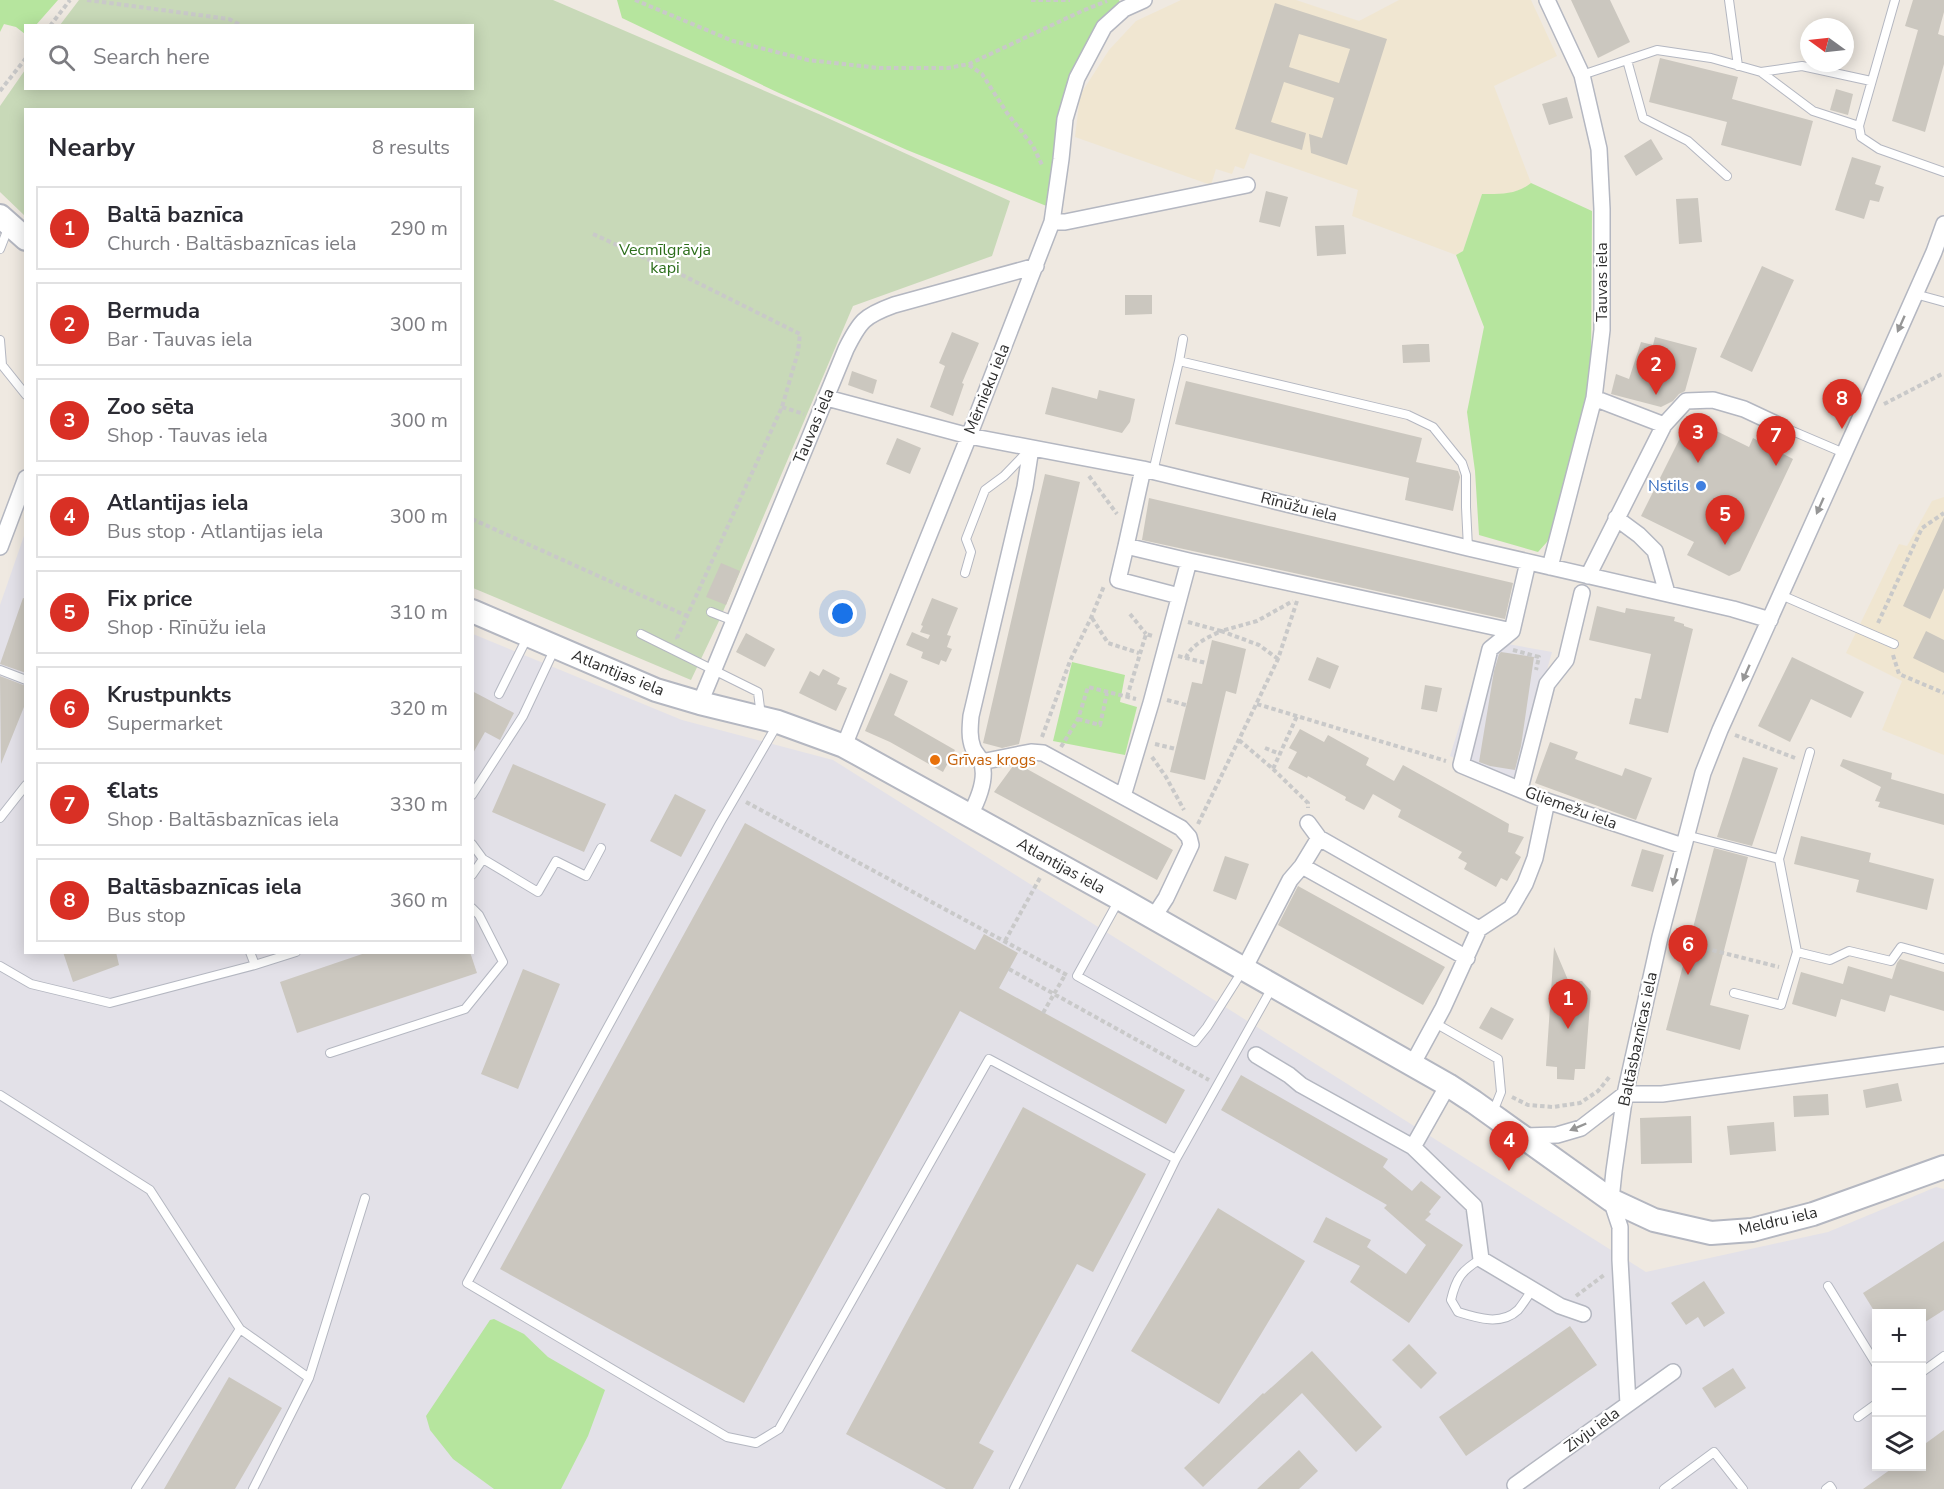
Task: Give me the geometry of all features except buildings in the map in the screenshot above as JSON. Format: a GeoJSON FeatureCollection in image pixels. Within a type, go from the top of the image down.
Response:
{"type":"FeatureCollection","features":[{"type":"Feature","properties":{"kind":"main road","name":"Atlantijas iela"},"geometry":{"type":"LineString","coordinates":[[474,612],[656,690],[770,720],[844,746],[1119,898],[1448,1085],[1611,1200]]}},
{"type":"Feature","properties":{"kind":"main road","name":"Meldru iela"},"geometry":{"type":"LineString","coordinates":[[1611,1200],[1654,1220],[1711,1233],[1752,1230],[1854,1200],[1944,1167]]}},
{"type":"Feature","properties":{"kind":"street"},"geometry":{"type":"LineString","coordinates":[[1121,5],[1144,0]]}},
{"type":"Feature","properties":{"kind":"street","name":"Tauvas iela"},"geometry":{"type":"LineString","coordinates":[[1547,0],[1582,75],[1599,149],[1602,209],[1602,330],[1594,398],[1550,567]]}},
{"type":"Feature","properties":{"kind":"street","name":"Mērnieku iela"},"geometry":{"type":"LineString","coordinates":[[844,746],[969,436],[1052,222],[1065,119],[1077,78],[1104,27],[1121,5]]}},
{"type":"Feature","properties":{"kind":"street"},"geometry":{"type":"LineString","coordinates":[[1052,222],[1065,222],[1247,185]]}},
{"type":"Feature","properties":{"kind":"street","name":"Baltāsbaznīcas iela"},"geometry":{"type":"LineString","coordinates":[[1628,1404],[1620,1227],[1611,1200],[1625,1094],[1660,937],[1702,773],[1944,224]]}},
{"type":"Feature","properties":{"kind":"street","name":"Tauvas iela"},"geometry":{"type":"LineString","coordinates":[[700,703],[846,349],[859,324],[873,313],[945,290],[1036,266]]}},
{"type":"Feature","properties":{"kind":"street","name":"Rīnūžu iela"},"geometry":{"type":"LineString","coordinates":[[827,398],[969,436],[1148,471],[1667,593],[1770,620]]}},
{"type":"Feature","properties":{"kind":"street"},"geometry":{"type":"LineString","coordinates":[[1594,398],[1664,425]]}},
{"type":"Feature","properties":{"kind":"street"},"geometry":{"type":"LineString","coordinates":[[1588,576],[1664,425],[1686,401],[1713,400],[1776,424]]}},
{"type":"Feature","properties":{"kind":"street"},"geometry":{"type":"LineString","coordinates":[[970,815],[981,795],[981,762],[972,747],[969,733],[970,716],[1025,487],[1031,448]]}},
{"type":"Feature","properties":{"kind":"street"},"geometry":{"type":"LineString","coordinates":[[1148,471],[1118,580],[1179,596]]}},
{"type":"Feature","properties":{"kind":"street"},"geometry":{"type":"LineString","coordinates":[[0,547],[24,483]]}},
{"type":"Feature","properties":{"kind":"street"},"geometry":{"type":"LineString","coordinates":[[1616,518],[1639,535],[1655,551],[1667,593]]}},
{"type":"Feature","properties":{"kind":"street"},"geometry":{"type":"LineString","coordinates":[[1126,546],[1512,631]]}},
{"type":"Feature","properties":{"kind":"street"},"geometry":{"type":"LineString","coordinates":[[1123,796],[1156,701],[1166,646],[1189,561]]}},
{"type":"Feature","properties":{"kind":"street"},"geometry":{"type":"LineString","coordinates":[[1461,765],[1490,649],[1512,631],[1528,562]]}},
{"type":"Feature","properties":{"kind":"street"},"geometry":{"type":"LineString","coordinates":[[1520,789],[1547,684],[1566,660],[1582,593]]}},
{"type":"Feature","properties":{"kind":"street"},"geometry":{"type":"LineString","coordinates":[[981,762],[1031,752],[1043,753],[1181,828],[1189,837],[1191,845],[1166,898],[1153,918]]}},
{"type":"Feature","properties":{"kind":"street","name":"Gliemežu iela"},"geometry":{"type":"LineString","coordinates":[[1461,765],[1547,801],[1684,841]]}},
{"type":"Feature","properties":{"kind":"street"},"geometry":{"type":"LineString","coordinates":[[1412,1065],[1435,1023],[1479,929],[1511,908],[1525,884],[1535,858],[1547,801]]}},
{"type":"Feature","properties":{"kind":"street"},"geometry":{"type":"LineString","coordinates":[[1308,823],[1319,838],[1479,929]]}},
{"type":"Feature","properties":{"kind":"street"},"geometry":{"type":"LineString","coordinates":[[1244,969],[1290,880],[1302,866],[1319,838]]}},
{"type":"Feature","properties":{"kind":"street"},"geometry":{"type":"LineString","coordinates":[[1302,866],[1467,958]]}},
{"type":"Feature","properties":{"kind":"street"},"geometry":{"type":"LineString","coordinates":[[1256,1055],[1289,1074],[1301,1085],[1413,1147],[1473,1206],[1481,1259],[1560,1306],[1583,1314]]}},
{"type":"Feature","properties":{"kind":"street"},"geometry":{"type":"LineString","coordinates":[[1519,1136],[1557,1135],[1581,1128],[1625,1094],[1662,1094],[1944,1055]]}},
{"type":"Feature","properties":{"kind":"street"},"geometry":{"type":"LineString","coordinates":[[1413,1147],[1448,1085]]}},
{"type":"Feature","properties":{"kind":"street","name":"Zivju iela"},"geometry":{"type":"LineString","coordinates":[[1512,1487],[1673,1371]]}},
{"type":"Feature","properties":{"kind":"lane"},"geometry":{"type":"LineString","coordinates":[[1729,0],[1738,66]]}},
{"type":"Feature","properties":{"kind":"lane"},"geometry":{"type":"LineString","coordinates":[[1894,0],[1859,126],[1861,137],[1879,149],[1944,172]]}},
{"type":"Feature","properties":{"kind":"lane"},"geometry":{"type":"LineString","coordinates":[[1582,75],[1657,50],[1711,58],[1761,72],[1813,111],[1859,126]]}},
{"type":"Feature","properties":{"kind":"lane"},"geometry":{"type":"LineString","coordinates":[[1627,60],[1643,118],[1688,141],[1727,176]]}},
{"type":"Feature","properties":{"kind":"lane"},"geometry":{"type":"LineString","coordinates":[[1761,72],[1802,66],[1872,81]]}},
{"type":"Feature","properties":{"kind":"lane"},"geometry":{"type":"LineString","coordinates":[[0,249],[12,226]]}},
{"type":"Feature","properties":{"kind":"lane"},"geometry":{"type":"LineString","coordinates":[[1915,294],[1944,302]]}},
{"type":"Feature","properties":{"kind":"lane"},"geometry":{"type":"LineString","coordinates":[[1148,471],[1183,339]]}},
{"type":"Feature","properties":{"kind":"lane"},"geometry":{"type":"LineString","coordinates":[[0,340],[2,365],[24,392]]}},
{"type":"Feature","properties":{"kind":"lane"},"geometry":{"type":"LineString","coordinates":[[1179,361],[1408,415],[1433,427],[1465,469],[1468,548]]}},
{"type":"Feature","properties":{"kind":"lane"},"geometry":{"type":"LineString","coordinates":[[1776,424],[1844,453]]}},
{"type":"Feature","properties":{"kind":"lane"},"geometry":{"type":"LineString","coordinates":[[965,573],[971,552],[966,539],[985,490],[1004,476],[1031,448]]}},
{"type":"Feature","properties":{"kind":"lane"},"geometry":{"type":"LineString","coordinates":[[1781,595],[1894,644]]}},
{"type":"Feature","properties":{"kind":"lane"},"geometry":{"type":"LineString","coordinates":[[711,612],[734,621]]}},
{"type":"Feature","properties":{"kind":"lane"},"geometry":{"type":"LineString","coordinates":[[641,634],[758,692],[770,720],[736,797],[467,1283],[727,1437],[756,1443],[779,1429],[989,1059],[1176,1159]]}},
{"type":"Feature","properties":{"kind":"lane"},"geometry":{"type":"LineString","coordinates":[[499,694],[528,635]]}},
{"type":"Feature","properties":{"kind":"lane"},"geometry":{"type":"LineString","coordinates":[[474,792],[523,716],[555,647]]}},
{"type":"Feature","properties":{"kind":"lane"},"geometry":{"type":"LineString","coordinates":[[0,670],[24,679]]}},
{"type":"Feature","properties":{"kind":"lane"},"geometry":{"type":"LineString","coordinates":[[1734,993],[1781,1005],[1797,952],[1779,859],[1810,752]]}},
{"type":"Feature","properties":{"kind":"lane"},"geometry":{"type":"LineString","coordinates":[[0,818],[24,788]]}},
{"type":"Feature","properties":{"kind":"lane"},"geometry":{"type":"LineString","coordinates":[[1684,841],[1779,859]]}},
{"type":"Feature","properties":{"kind":"lane"},"geometry":{"type":"LineString","coordinates":[[474,847],[483,859],[538,892],[556,861],[585,876],[601,848]]}},
{"type":"Feature","properties":{"kind":"lane"},"geometry":{"type":"LineString","coordinates":[[474,872],[483,859]]}},
{"type":"Feature","properties":{"kind":"lane"},"geometry":{"type":"LineString","coordinates":[[1119,898],[1077,976],[1195,1041],[1244,969]]}},
{"type":"Feature","properties":{"kind":"lane"},"geometry":{"type":"LineString","coordinates":[[330,1053],[465,1009],[503,962],[479,915],[474,910]]}},
{"type":"Feature","properties":{"kind":"lane"},"geometry":{"type":"LineString","coordinates":[[1797,952],[1830,960],[1849,951],[1890,961],[1901,946],[1944,959]]}},
{"type":"Feature","properties":{"kind":"lane"},"geometry":{"type":"LineString","coordinates":[[251,954],[255,965]]}},
{"type":"Feature","properties":{"kind":"lane"},"geometry":{"type":"LineString","coordinates":[[0,966],[31,984],[110,1003],[290,954]]}},
{"type":"Feature","properties":{"kind":"lane"},"geometry":{"type":"LineString","coordinates":[[1014,1489],[1176,1159],[1273,986]]}},
{"type":"Feature","properties":{"kind":"lane"},"geometry":{"type":"LineString","coordinates":[[1435,1023],[1498,1059],[1501,1092],[1491,1115]]}},
{"type":"Feature","properties":{"kind":"lane"},"geometry":{"type":"LineString","coordinates":[[0,1095],[150,1190],[240,1329],[309,1378]]}},
{"type":"Feature","properties":{"kind":"lane"},"geometry":{"type":"LineString","coordinates":[[253,1489],[309,1378],[365,1198]]}},
{"type":"Feature","properties":{"kind":"lane"},"geometry":{"type":"LineString","coordinates":[[1481,1259],[1465,1268],[1455,1284],[1451,1300],[1458,1312],[1477,1318],[1499,1320],[1517,1311],[1532,1290]]}},
{"type":"Feature","properties":{"kind":"lane"},"geometry":{"type":"LineString","coordinates":[[1828,1286],[1875,1363]]}},
{"type":"Feature","properties":{"kind":"lane"},"geometry":{"type":"LineString","coordinates":[[136,1489],[240,1329]]}},
{"type":"Feature","properties":{"kind":"lane"},"geometry":{"type":"LineString","coordinates":[[1926,1369],[1944,1356]]}},
{"type":"Feature","properties":{"kind":"lane"},"geometry":{"type":"LineString","coordinates":[[1858,1417],[1872,1407]]}},
{"type":"Feature","properties":{"kind":"lane"},"geometry":{"type":"LineString","coordinates":[[1664,1489],[1714,1452],[1743,1489]]}},
{"type":"Feature","properties":{"kind":"lane"},"geometry":{"type":"LineString","coordinates":[[1826,1489],[1830,1486],[1832,1489]]}},
{"type":"Feature","properties":{"kind":"path"},"geometry":{"type":"LineString","coordinates":[[52,24],[70,0]]}},
{"type":"Feature","properties":{"kind":"path"},"geometry":{"type":"LineString","coordinates":[[87,0],[229,19],[238,24]]}},
{"type":"Feature","properties":{"kind":"path"},"geometry":{"type":"LineString","coordinates":[[635,0],[733,40],[808,60],[879,68],[948,68],[969,64],[1109,0]]}},
{"type":"Feature","properties":{"kind":"path"},"geometry":{"type":"LineString","coordinates":[[1030,0],[1070,0]]}},
{"type":"Feature","properties":{"kind":"path"},"geometry":{"type":"LineString","coordinates":[[0,91],[24,61]]}},
{"type":"Feature","properties":{"kind":"path"},"geometry":{"type":"LineString","coordinates":[[969,64],[982,74],[1007,113],[1033,146],[1046,178]]}},
{"type":"Feature","properties":{"kind":"path"},"geometry":{"type":"LineString","coordinates":[[593,234],[800,334],[798,352],[782,407],[677,638],[686,643]]}},
{"type":"Feature","properties":{"kind":"path"},"geometry":{"type":"LineString","coordinates":[[1883,404],[1944,373]]}},
{"type":"Feature","properties":{"kind":"path"},"geometry":{"type":"LineString","coordinates":[[1088,475],[1120,518],[1123,506]]}},
{"type":"Feature","properties":{"kind":"path"},"geometry":{"type":"LineString","coordinates":[[1872,635],[1922,528],[1944,513]]}},
{"type":"Feature","properties":{"kind":"path"},"geometry":{"type":"LineString","coordinates":[[474,520],[687,616]]}},
{"type":"Feature","properties":{"kind":"path"},"geometry":{"type":"LineString","coordinates":[[1039,752],[1070,661],[1106,580]]}},
{"type":"Feature","properties":{"kind":"path"},"geometry":{"type":"LineString","coordinates":[[1186,658],[1188,652],[1204,639],[1221,631],[1257,621],[1298,597],[1278,658],[1200,819],[1189,837]]}},
{"type":"Feature","properties":{"kind":"path"},"geometry":{"type":"LineString","coordinates":[[1130,614],[1146,634],[1186,658],[1206,663]]}},
{"type":"Feature","properties":{"kind":"path"},"geometry":{"type":"LineString","coordinates":[[1091,618],[1108,643],[1139,653]]}},
{"type":"Feature","properties":{"kind":"path"},"geometry":{"type":"LineString","coordinates":[[1174,618],[1221,631],[1259,645],[1278,658]]}},
{"type":"Feature","properties":{"kind":"path"},"geometry":{"type":"LineString","coordinates":[[1512,631],[1509,649],[1539,657],[1535,673],[1547,684]]}},
{"type":"Feature","properties":{"kind":"path"},"geometry":{"type":"LineString","coordinates":[[1127,697],[1146,634]]}},
{"type":"Feature","properties":{"kind":"path"},"geometry":{"type":"LineString","coordinates":[[1894,644],[1893,654],[1899,674],[1944,693]]}},
{"type":"Feature","properties":{"kind":"path"},"geometry":{"type":"LineString","coordinates":[[1053,758],[1078,719],[1088,687],[1127,697],[1186,705]]}},
{"type":"Feature","properties":{"kind":"path"},"geometry":{"type":"LineString","coordinates":[[1078,719],[1100,725],[1107,693]]}},
{"type":"Feature","properties":{"kind":"path"},"geometry":{"type":"LineString","coordinates":[[1257,704],[1461,765]]}},
{"type":"Feature","properties":{"kind":"path"},"geometry":{"type":"LineString","coordinates":[[1273,770],[1297,716]]}},
{"type":"Feature","properties":{"kind":"path"},"geometry":{"type":"LineString","coordinates":[[1720,730],[1807,763]]}},
{"type":"Feature","properties":{"kind":"path"},"geometry":{"type":"LineString","coordinates":[[1239,740],[1308,803],[1308,823]]}},
{"type":"Feature","properties":{"kind":"path"},"geometry":{"type":"LineString","coordinates":[[1148,743],[1176,749]]}},
{"type":"Feature","properties":{"kind":"path"},"geometry":{"type":"LineString","coordinates":[[1266,748],[1280,754]]}},
{"type":"Feature","properties":{"kind":"path"},"geometry":{"type":"LineString","coordinates":[[1146,749],[1166,777],[1186,813]]}},
{"type":"Feature","properties":{"kind":"path"},"geometry":{"type":"LineString","coordinates":[[736,797],[1065,974],[1077,976]]}},
{"type":"Feature","properties":{"kind":"path"},"geometry":{"type":"LineString","coordinates":[[1005,941],[1050,860]]}},
{"type":"Feature","properties":{"kind":"path"},"geometry":{"type":"LineString","coordinates":[[1660,937],[1792,970]]}},
{"type":"Feature","properties":{"kind":"path"},"geometry":{"type":"LineString","coordinates":[[1009,969],[1217,1084]]}},
{"type":"Feature","properties":{"kind":"path"},"geometry":{"type":"LineString","coordinates":[[1043,1012],[1065,974]]}},
{"type":"Feature","properties":{"kind":"path"},"geometry":{"type":"LineString","coordinates":[[1501,1092],[1528,1105],[1553,1107],[1580,1103],[1598,1091],[1612,1074]]}},
{"type":"Feature","properties":{"kind":"path"},"geometry":{"type":"LineString","coordinates":[[1560,1306],[1609,1271]]}},
{"type":"Feature","properties":{"kind":"shaded area"},"geometry":{"type":"Polygon","coordinates":[[[1181,0],[1296,0],[1359,21],[1399,0],[1531,0],[1557,56],[1494,86],[1531,183],[1508,194],[1482,194],[1463,251],[1456,255],[1352,216],[1358,190],[1250,153],[1244,169],[1235,166],[1232,174],[1216,169],[1211,185],[1075,137],[1080,95],[1109,50],[1136,21],[1181,0]]]}},
{"type":"Feature","properties":{"kind":"shaded area"},"geometry":{"type":"Polygon","coordinates":[[[1944,497],[1944,755],[1882,730],[1902,681],[1846,653],[1899,544],[1907,546],[1932,501],[1944,497]]]}},
{"type":"Feature","properties":{"kind":"shaded area"},"geometry":{"type":"Polygon","coordinates":[[[24,536],[24,954],[474,954],[474,634],[682,720],[833,760],[1646,1272],[1828,1232],[1936,1187],[1944,1189],[1944,1489],[0,1489],[0,605],[24,536]]]}},
{"type":"Feature","properties":{"kind":"shaded area"},"geometry":{"type":"Polygon","coordinates":[[[1486,640],[1552,652],[1515,783],[1450,756],[1486,640]]]}},
{"type":"Feature","properties":{"kind":"green space"},"geometry":{"type":"Polygon","coordinates":[[[0,0],[58,0],[37,24],[24,24],[24,33],[16,27],[4,24],[0,32],[0,0]]]}},
{"type":"Feature","properties":{"kind":"green space","name":"Vecmīlgrāvja kapi"},"geometry":{"type":"Polygon","coordinates":[[[79,0],[553,0],[821,115],[1010,201],[992,256],[853,306],[719,621],[691,680],[474,588],[474,108],[24,108],[24,215],[0,192],[0,106],[24,71],[24,90],[474,90],[474,24],[61,24],[79,0]]]}},
{"type":"Feature","properties":{"kind":"green space"},"geometry":{"type":"Polygon","coordinates":[[[617,0],[1119,0],[1124,9],[1077,78],[1054,209],[907,150],[779,93],[622,18],[617,0]]]}},
{"type":"Feature","properties":{"kind":"green space"},"geometry":{"type":"Polygon","coordinates":[[[1531,183],[1592,211],[1591,373],[1555,533],[1538,552],[1479,535],[1475,471],[1467,412],[1484,327],[1456,255],[1463,251],[1482,194],[1514,192],[1531,183]]]}},
{"type":"Feature","properties":{"kind":"green space"},"geometry":{"type":"Polygon","coordinates":[[[1072,662],[1125,675],[1120,702],[1137,707],[1125,755],[1053,741],[1072,662]]]}},
{"type":"Feature","properties":{"kind":"green space"},"geometry":{"type":"Polygon","coordinates":[[[494,1319],[524,1334],[548,1357],[605,1390],[588,1436],[561,1489],[494,1489],[453,1459],[430,1430],[426,1416],[490,1320],[494,1319]]]}},
{"type":"Feature","properties":{"kind":"place","name":"Bermuda"},"geometry":{"type":"Point","coordinates":[1656,395]}},
{"type":"Feature","properties":{"kind":"place","name":"Baltāsbaznīcas iela"},"geometry":{"type":"Point","coordinates":[1842,429]}},
{"type":"Feature","properties":{"kind":"place","name":"Zoo sēta"},"geometry":{"type":"Point","coordinates":[1698,463]}},
{"type":"Feature","properties":{"kind":"place","name":"€lats"},"geometry":{"type":"Point","coordinates":[1776,466]}},
{"type":"Feature","properties":{"kind":"place","name":"Nstils"},"geometry":{"type":"Point","coordinates":[1701,486]}},
{"type":"Feature","properties":{"kind":"place","name":"Fix price"},"geometry":{"type":"Point","coordinates":[1725,545]}},
{"type":"Feature","properties":{"kind":"place","name":"Grīvas krogs"},"geometry":{"type":"Point","coordinates":[935,760]}},
{"type":"Feature","properties":{"kind":"place","name":"Krustpunkts"},"geometry":{"type":"Point","coordinates":[1688,975]}},
{"type":"Feature","properties":{"kind":"place","name":"Baltā baznīca"},"geometry":{"type":"Point","coordinates":[1568,1029]}},
{"type":"Feature","properties":{"kind":"place","name":"Atlantijas iela"},"geometry":{"type":"Point","coordinates":[1509,1171]}}]}
